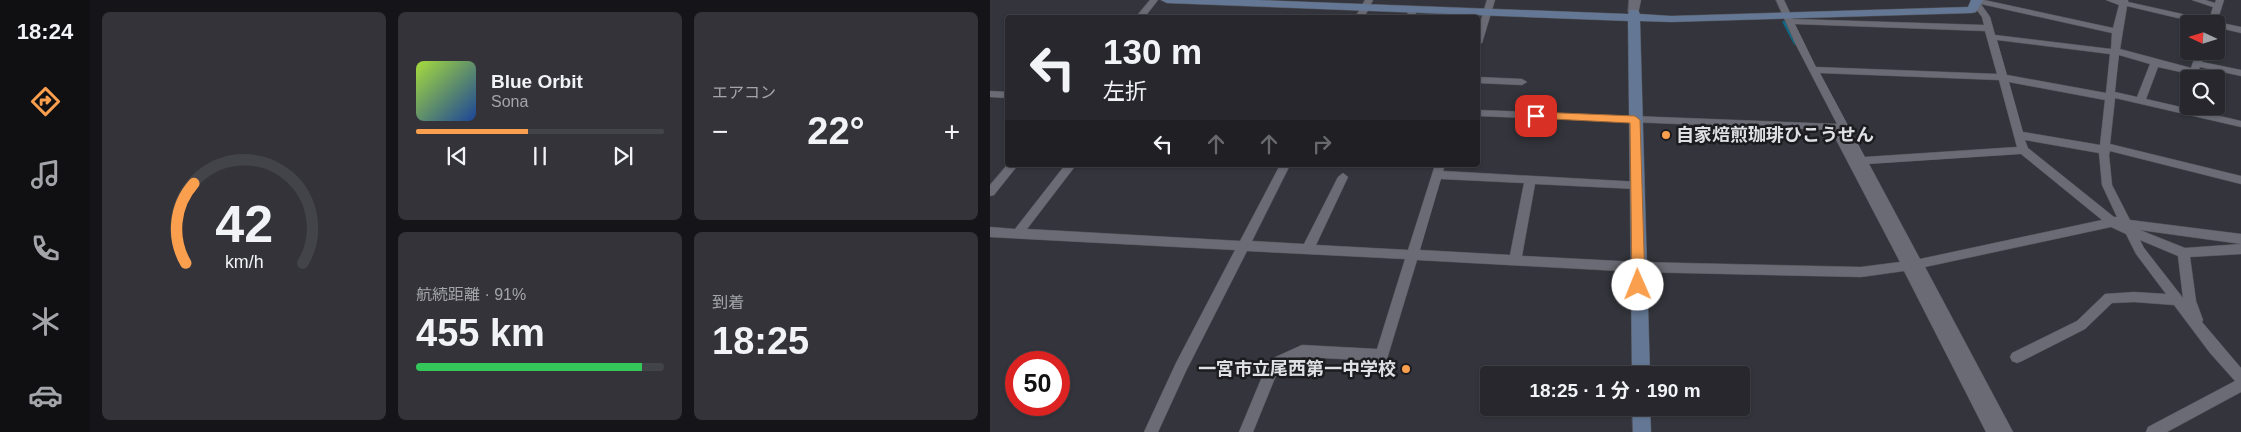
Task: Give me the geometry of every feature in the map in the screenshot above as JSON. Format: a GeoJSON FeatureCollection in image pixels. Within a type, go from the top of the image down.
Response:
{"type":"FeatureCollection","features":[{"type":"Feature","properties":{"kind":"main road"},"geometry":{"type":"LineString","coordinates":[[1168,0],[1365,7],[1489,6],[1634,10],[1713,18],[1785,11],[1972,10],[1976,2]]}},
{"type":"Feature","properties":{"kind":"main road"},"geometry":{"type":"LineString","coordinates":[[1298,0],[1365,7]]}},
{"type":"Feature","properties":{"kind":"main road"},"geometry":{"type":"LineString","coordinates":[[1634,10],[1641,366]]}},
{"type":"Feature","properties":{"kind":"main road"},"geometry":{"type":"LineString","coordinates":[[1641,416],[1642,432]]}},
{"type":"Feature","properties":{"kind":"street"},"geometry":{"type":"LineString","coordinates":[[1142,15],[1154,0]]}},
{"type":"Feature","properties":{"kind":"street"},"geometry":{"type":"LineString","coordinates":[[2110,0],[2123,1],[2180,15]]}},
{"type":"Feature","properties":{"kind":"street"},"geometry":{"type":"LineString","coordinates":[[2196,0],[2219,3]]}},
{"type":"Feature","properties":{"kind":"street"},"geometry":{"type":"LineString","coordinates":[[2123,1],[2114,51],[2105,148],[2107,185],[2140,251],[2215,349],[2241,378]]}},
{"type":"Feature","properties":{"kind":"street"},"geometry":{"type":"LineString","coordinates":[[1976,2],[2117,30]]}},
{"type":"Feature","properties":{"kind":"street"},"geometry":{"type":"LineString","coordinates":[[1976,2],[1986,18],[2023,150],[2112,222]]}},
{"type":"Feature","properties":{"kind":"street"},"geometry":{"type":"LineString","coordinates":[[1480,36],[1489,6]]}},
{"type":"Feature","properties":{"kind":"street"},"geometry":{"type":"LineString","coordinates":[[1785,11],[1990,33],[2114,51],[2194,72],[2199,60]]}},
{"type":"Feature","properties":{"kind":"street"},"geometry":{"type":"LineString","coordinates":[[1785,11],[1863,161],[1994,432]]}},
{"type":"Feature","properties":{"kind":"street"},"geometry":{"type":"LineString","coordinates":[[2225,26],[2241,30]]}},
{"type":"Feature","properties":{"kind":"street"},"geometry":{"type":"LineString","coordinates":[[2140,101],[2155,63]]}},
{"type":"Feature","properties":{"kind":"street"},"geometry":{"type":"LineString","coordinates":[[2198,64],[2241,73]]}},
{"type":"Feature","properties":{"kind":"street"},"geometry":{"type":"LineString","coordinates":[[1814,70],[2001,77],[2140,101],[2241,124]]}},
{"type":"Feature","properties":{"kind":"street"},"geometry":{"type":"LineString","coordinates":[[1480,80],[1522,82]]}},
{"type":"Feature","properties":{"kind":"street"},"geometry":{"type":"LineString","coordinates":[[990,94],[1005,94]]}},
{"type":"Feature","properties":{"kind":"street"},"geometry":{"type":"LineString","coordinates":[[1480,113],[1834,127],[2006,432]]}},
{"type":"Feature","properties":{"kind":"street"},"geometry":{"type":"LineString","coordinates":[[2019,135],[2105,148],[2241,180]]}},
{"type":"Feature","properties":{"kind":"street"},"geometry":{"type":"LineString","coordinates":[[1863,161],[2023,150]]}},
{"type":"Feature","properties":{"kind":"street"},"geometry":{"type":"LineString","coordinates":[[990,192],[1011,167]]}},
{"type":"Feature","properties":{"kind":"street"},"geometry":{"type":"LineString","coordinates":[[1017,234],[1069,167]]}},
{"type":"Feature","properties":{"kind":"street"},"geometry":{"type":"LineString","coordinates":[[1151,432],[1181,367],[1284,167]]}},
{"type":"Feature","properties":{"kind":"street"},"geometry":{"type":"LineString","coordinates":[[1246,432],[1274,364],[1302,351],[1382,355],[1438,170],[1530,180],[1636,185]]}},
{"type":"Feature","properties":{"kind":"street"},"geometry":{"type":"LineString","coordinates":[[1308,250],[1343,177]]}},
{"type":"Feature","properties":{"kind":"street"},"geometry":{"type":"LineString","coordinates":[[1515,260],[1530,180]]}},
{"type":"Feature","properties":{"kind":"street"},"geometry":{"type":"LineString","coordinates":[[990,232],[1638,267],[1851,272],[1879,271],[2112,222],[2241,239]]}},
{"type":"Feature","properties":{"kind":"street"},"geometry":{"type":"LineString","coordinates":[[2126,225],[2184,253],[2241,249]]}},
{"type":"Feature","properties":{"kind":"street"},"geometry":{"type":"LineString","coordinates":[[2184,253],[2190,301],[2198,322],[2215,349]]}},
{"type":"Feature","properties":{"kind":"street"},"geometry":{"type":"LineString","coordinates":[[2017,356],[2081,325],[2109,298],[2134,297],[2177,300]]}},
{"type":"Feature","properties":{"kind":"street"},"geometry":{"type":"LineString","coordinates":[[2153,432],[2241,385]]}},
{"type":"Feature","properties":{"kind":"waterway"},"geometry":{"type":"LineString","coordinates":[[1784,22],[1795,43]]}},
{"type":"Feature","properties":{"kind":"place","name":"自家焙煎珈琲ひこうせん"},"geometry":{"type":"Point","coordinates":[1666,135]}},
{"type":"Feature","properties":{"kind":"place","name":"一宮市立尾西第一中学校"},"geometry":{"type":"Point","coordinates":[1406,369]}},
{"type":"Feature","properties":{"kind":"route"},"geometry":{"type":"LineString","coordinates":[[1536,116],[1635,120],[1638,285]]}}]}
